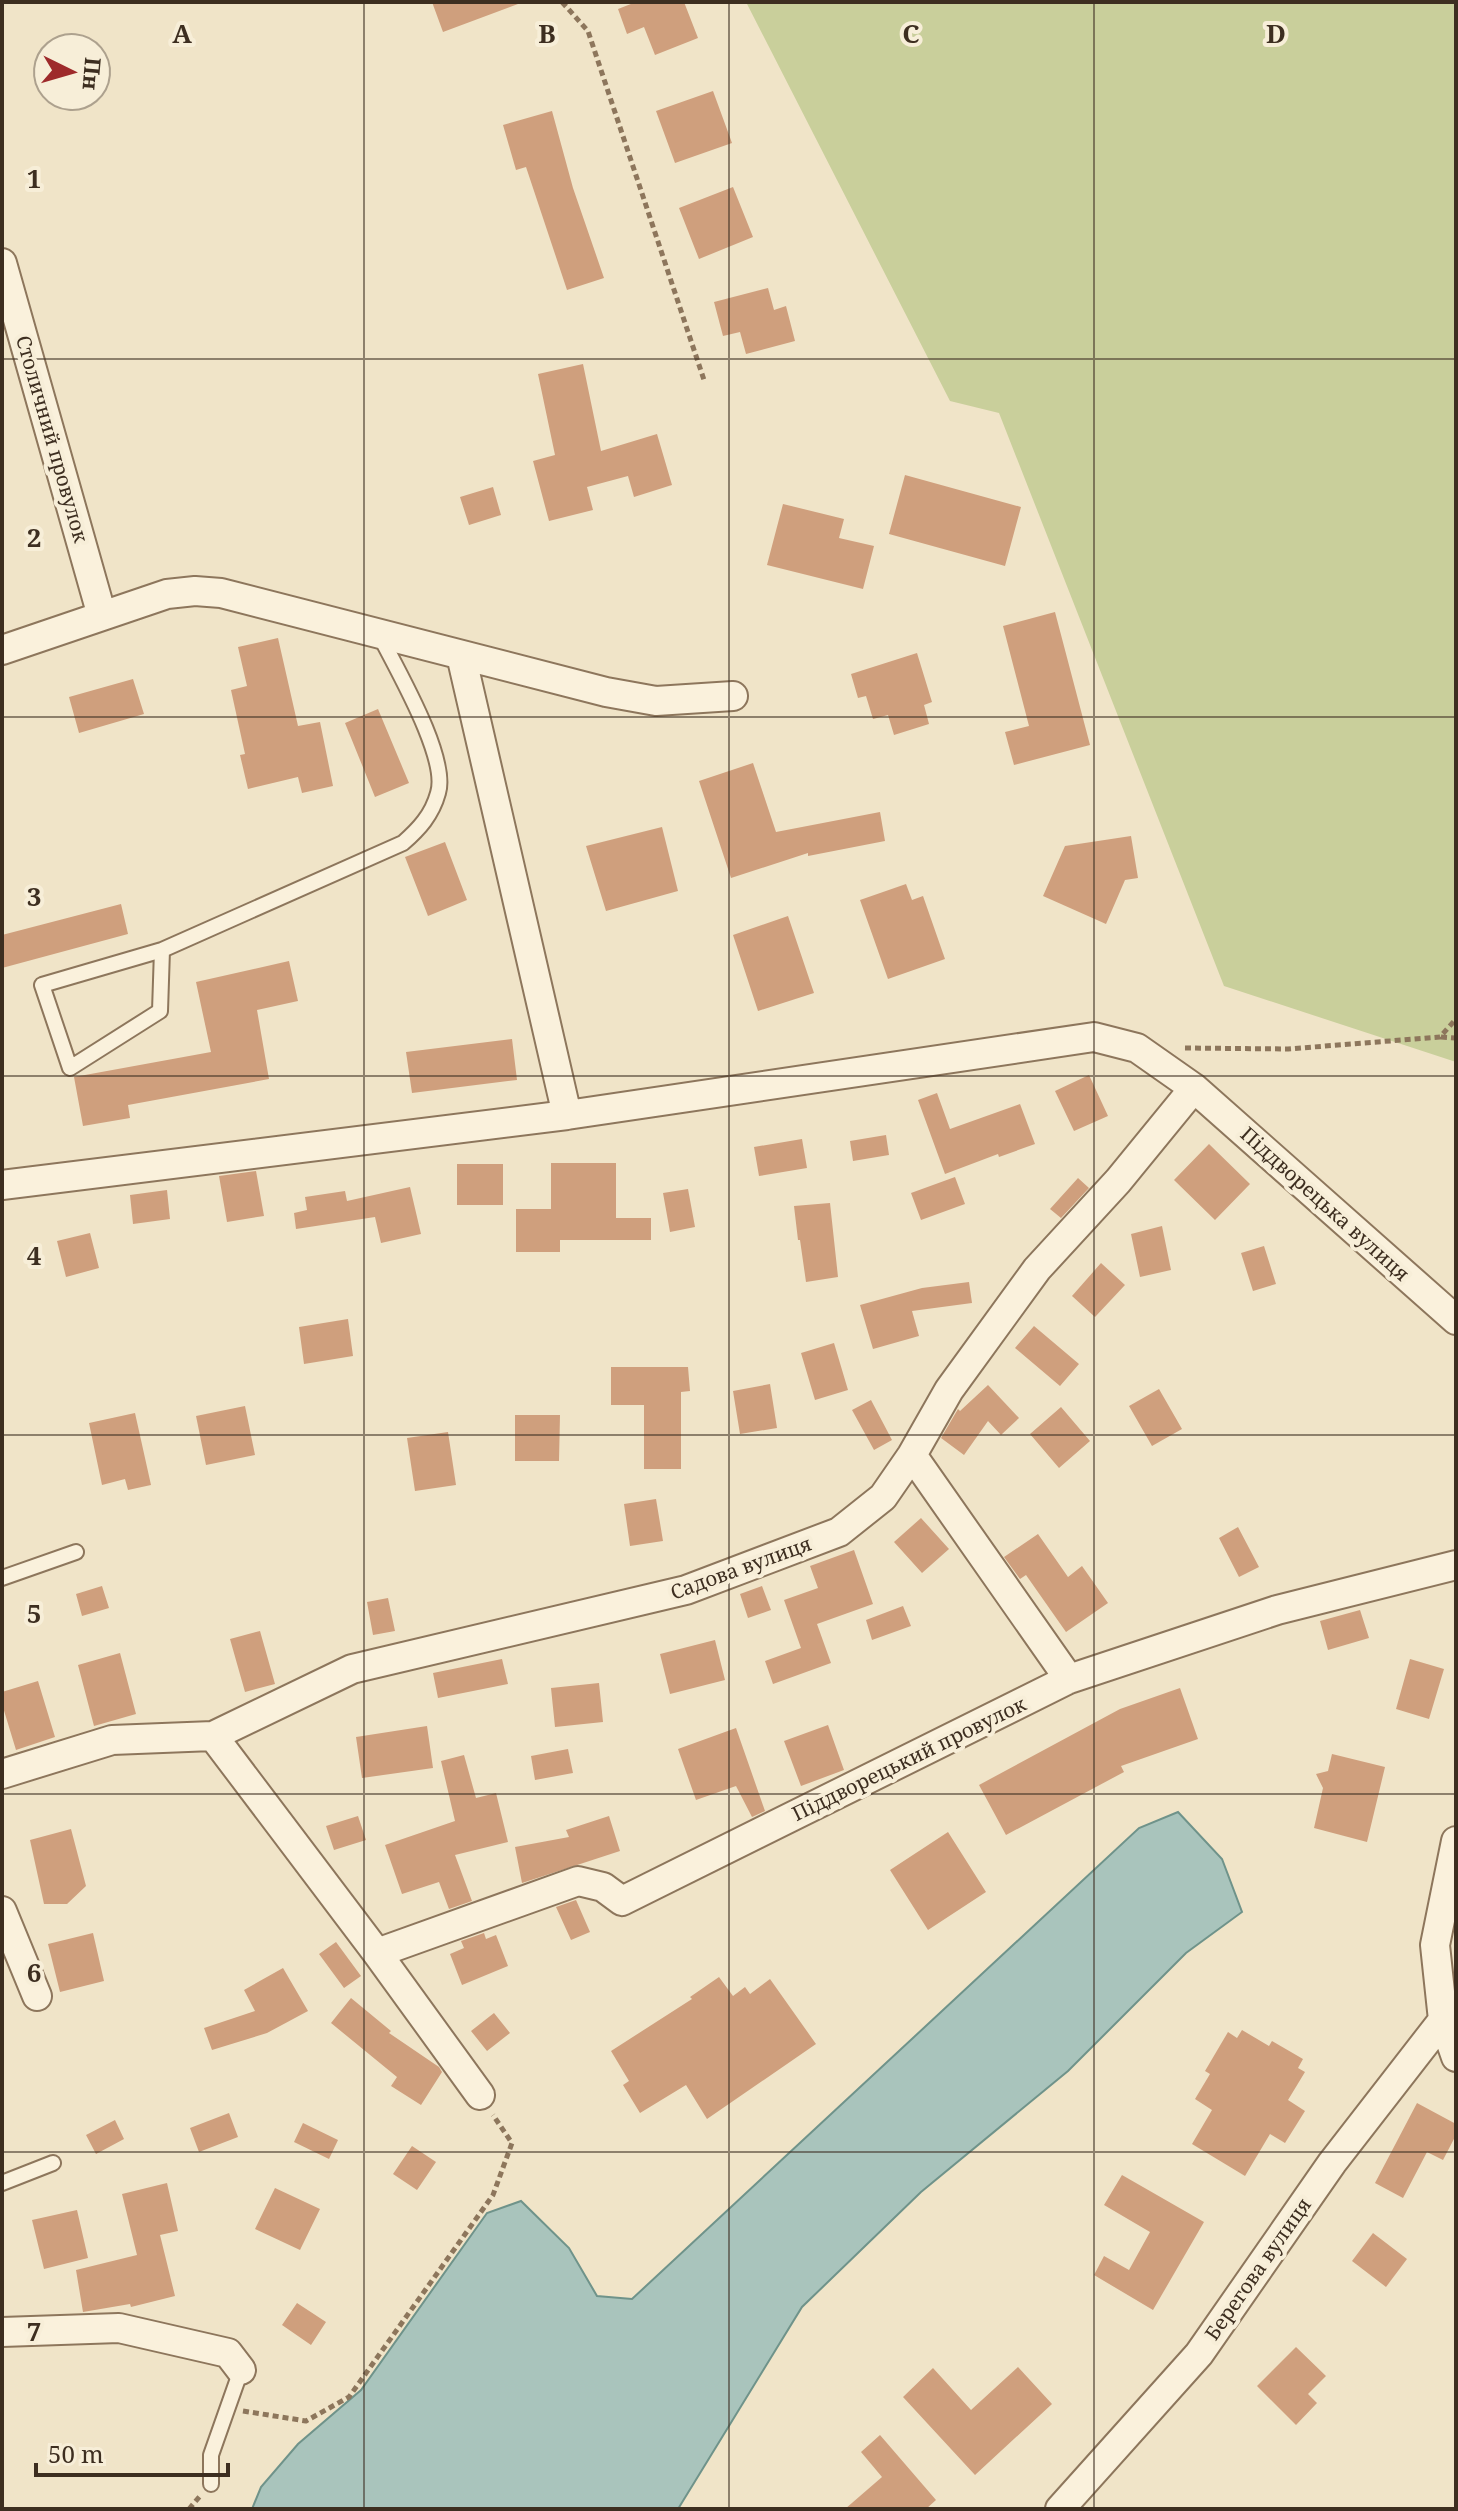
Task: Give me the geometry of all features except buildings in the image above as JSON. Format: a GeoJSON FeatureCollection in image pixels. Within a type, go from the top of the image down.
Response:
{"type":"FeatureCollection","features":[{"type":"Feature","properties":{"kind":"street","name":"Столичний провулок"},"geometry":{"type":"LineString","coordinates":[[2,263],[102,616]]}},
{"type":"Feature","properties":{"kind":"street"},"geometry":{"type":"LineString","coordinates":[[2,650],[167,594],[195,591],[221,593],[606,692],[656,701],[733,696]]}},
{"type":"Feature","properties":{"kind":"street"},"geometry":{"type":"LineString","coordinates":[[461,655],[567,1115]]}},
{"type":"Feature","properties":{"kind":"street","name":"Піддворецька вулиця"},"geometry":{"type":"LineString","coordinates":[[2,1185],[567,1115],[1094,1037],[1137,1048],[1194,1088],[1456,1320]]}},
{"type":"Feature","properties":{"kind":"street","name":"Садова вулиця"},"geometry":{"type":"LineString","coordinates":[[2,1774],[112,1740],[213,1736],[352,1669],[686,1590],[839,1532],[883,1497],[912,1455],[949,1390],[1037,1269],[1118,1181],[1194,1088]]}},
{"type":"Feature","properties":{"kind":"street"},"geometry":{"type":"LineString","coordinates":[[912,1455],[1069,1679]]}},
{"type":"Feature","properties":{"kind":"street","name":"Піддворецький провулок"},"geometry":{"type":"LineString","coordinates":[[377,1953],[578,1881],[603,1887],[622,1901],[1069,1679],[1277,1610],[1456,1565]]}},
{"type":"Feature","properties":{"kind":"street"},"geometry":{"type":"LineString","coordinates":[[213,1736],[480,2095]]}},
{"type":"Feature","properties":{"kind":"street"},"geometry":{"type":"LineString","coordinates":[[1456,1841],[1451,1878],[1435,1945],[1443,2020],[1456,2057]]}},
{"type":"Feature","properties":{"kind":"street"},"geometry":{"type":"LineString","coordinates":[[2,1911],[37,1996]]}},
{"type":"Feature","properties":{"kind":"street","name":"Берегова вулиця"},"geometry":{"type":"LineString","coordinates":[[1060,2509],[1199,2354],[1332,2163],[1443,2020]]}},
{"type":"Feature","properties":{"kind":"street"},"geometry":{"type":"LineString","coordinates":[[2,2332],[119,2328],[228,2353],[241,2370]]}},
{"type":"Feature","properties":{"kind":"lane"},"geometry":{"type":"LineString","coordinates":[[162,950],[160,1011],[70,1068],[42,985],[162,950],[403,843],[423,825],[439,792],[438,761],[379,634]]}},
{"type":"Feature","properties":{"kind":"lane"},"geometry":{"type":"LineString","coordinates":[[2,1578],[76,1552]]}},
{"type":"Feature","properties":{"kind":"lane"},"geometry":{"type":"LineString","coordinates":[[2,2183],[53,2163]]}},
{"type":"Feature","properties":{"kind":"lane"},"geometry":{"type":"LineString","coordinates":[[211,2484],[211,2455],[241,2370]]}},
{"type":"Feature","properties":{"kind":"path"},"geometry":{"type":"LineString","coordinates":[[562,2],[588,31],[704,380]]}},
{"type":"Feature","properties":{"kind":"path"},"geometry":{"type":"LineString","coordinates":[[1440,1037],[1456,1019]]}},
{"type":"Feature","properties":{"kind":"path"},"geometry":{"type":"LineString","coordinates":[[1182,1048],[1288,1049],[1456,1038]]}},
{"type":"Feature","properties":{"kind":"path"},"geometry":{"type":"LineString","coordinates":[[226,2408],[306,2421],[349,2397],[493,2195],[512,2143],[480,2095]]}},
{"type":"Feature","properties":{"kind":"green space"},"geometry":{"type":"Polygon","coordinates":[[[746,2],[1456,2],[1456,1062],[1224,986],[999,413],[950,401],[746,2]]]}},
{"type":"Feature","properties":{"kind":"water"},"geometry":{"type":"Polygon","coordinates":[[[1178,1812],[1222,1859],[1242,1912],[1186,1953],[1068,2071],[921,2192],[802,2307],[678,2509],[252,2509],[261,2487],[298,2444],[361,2390],[487,2213],[521,2201],[569,2248],[597,2296],[632,2299],[1139,1828],[1178,1812]]]}}]}
